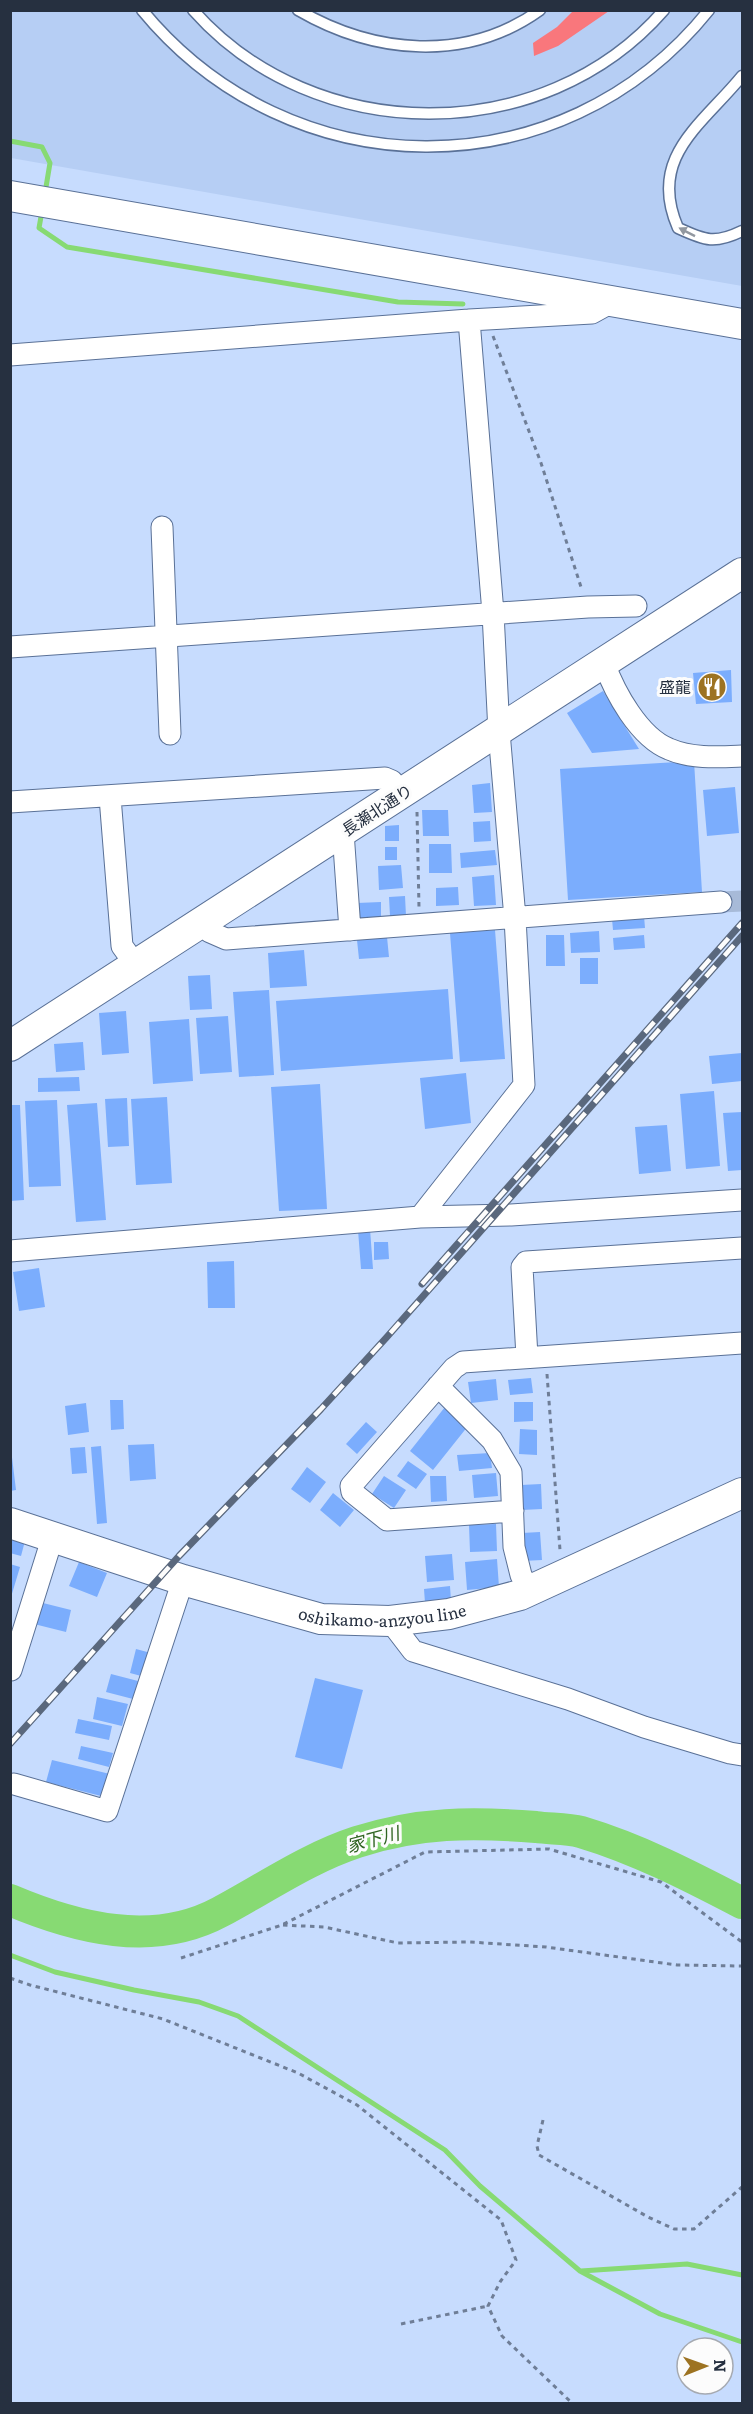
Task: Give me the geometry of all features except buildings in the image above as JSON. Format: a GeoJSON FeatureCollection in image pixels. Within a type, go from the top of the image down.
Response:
{"type":"FeatureCollection","features":[{"type":"Feature","properties":{"kind":"street"},"geometry":{"type":"LineString","coordinates":[[10,196],[742,324]]}},
{"type":"Feature","properties":{"kind":"street"},"geometry":{"type":"LineString","coordinates":[[10,355],[478,319],[592,314],[612,302]]}},
{"type":"Feature","properties":{"kind":"street"},"geometry":{"type":"LineString","coordinates":[[420,1217],[524,1085],[515,918],[499,732],[478,319]]}},
{"type":"Feature","properties":{"kind":"street"},"geometry":{"type":"LineString","coordinates":[[162,527],[170,734]]}},
{"type":"Feature","properties":{"kind":"street","name":"長瀬北通り"},"geometry":{"type":"LineString","coordinates":[[10,1046],[343,831],[409,800],[499,732],[742,573]]}},
{"type":"Feature","properties":{"kind":"street"},"geometry":{"type":"LineString","coordinates":[[10,647],[493,613],[636,606]]}},
{"type":"Feature","properties":{"kind":"street"},"geometry":{"type":"LineString","coordinates":[[604,663],[619,697],[646,733],[657,742],[670,750],[713,758],[742,756]]}},
{"type":"Feature","properties":{"kind":"street"},"geometry":{"type":"LineString","coordinates":[[10,802],[385,777],[392,781],[409,800]]}},
{"type":"Feature","properties":{"kind":"street"},"geometry":{"type":"LineString","coordinates":[[110,797],[122,946],[135,964]]}},
{"type":"Feature","properties":{"kind":"street"},"geometry":{"type":"LineString","coordinates":[[343,831],[350,930]]}},
{"type":"Feature","properties":{"kind":"street"},"geometry":{"type":"LineString","coordinates":[[201,923],[210,932],[226,939],[721,902]]}},
{"type":"Feature","properties":{"kind":"street"},"geometry":{"type":"LineString","coordinates":[[10,1251],[420,1217],[511,1215],[742,1200]]}},
{"type":"Feature","properties":{"kind":"street"},"geometry":{"type":"LineString","coordinates":[[536,1357],[522,1267],[526,1262],[742,1248]]}},
{"type":"Feature","properties":{"kind":"street"},"geometry":{"type":"LineString","coordinates":[[513,1511],[387,1520],[352,1492],[351,1486],[454,1368],[463,1362],[742,1342]]}},
{"type":"Feature","properties":{"kind":"street"},"geometry":{"type":"LineString","coordinates":[[438,1386],[492,1440],[511,1472],[514,1547],[521,1575],[529,1590]]}},
{"type":"Feature","properties":{"kind":"street","name":"oshikamo-anzyou line"},"geometry":{"type":"LineString","coordinates":[[10,1524],[53,1536],[183,1580],[321,1619],[390,1621],[449,1614],[489,1605],[562,1576],[742,1493]]}},
{"type":"Feature","properties":{"kind":"street"},"geometry":{"type":"LineString","coordinates":[[11,1670],[53,1536]]}},
{"type":"Feature","properties":{"kind":"street"},"geometry":{"type":"LineString","coordinates":[[14,1785],[107,1811],[183,1580]]}},
{"type":"Feature","properties":{"kind":"street"},"geometry":{"type":"LineString","coordinates":[[390,1621],[413,1651],[568,1699],[644,1727],[742,1755]]}},
{"type":"Feature","properties":{"kind":"lane"},"geometry":{"type":"LineString","coordinates":[[142,10],[168,40],[196,66],[227,88],[268,112],[304,126],[349,139],[406,147],[434,147],[491,141],[519,135],[598,104],[646,72],[688,34],[709,10]]}},
{"type":"Feature","properties":{"kind":"lane"},"geometry":{"type":"LineString","coordinates":[[193,10],[204,23],[239,53],[277,77],[318,96],[362,108],[406,115],[452,115],[496,108],[540,95],[581,76],[619,52],[664,10]]}},
{"type":"Feature","properties":{"kind":"lane"},"geometry":{"type":"LineString","coordinates":[[298,10],[349,34],[420,48],[453,46],[485,39],[516,26],[540,10]]}},
{"type":"Feature","properties":{"kind":"lane"},"geometry":{"type":"LineString","coordinates":[[742,76],[683,144],[674,159],[668,185],[671,211],[678,228],[701,239],[724,239],[742,231]]}},
{"type":"Feature","properties":{"kind":"path"},"geometry":{"type":"LineString","coordinates":[[478,319],[541,463],[588,607]]}},
{"type":"Feature","properties":{"kind":"path"},"geometry":{"type":"LineString","coordinates":[[409,800],[420,923]]}},
{"type":"Feature","properties":{"kind":"path"},"geometry":{"type":"LineString","coordinates":[[536,1357],[562,1576]]}},
{"type":"Feature","properties":{"kind":"path"},"geometry":{"type":"LineString","coordinates":[[181,1958],[282,1925],[425,1852],[549,1849],[661,1882],[742,1942]]}},
{"type":"Feature","properties":{"kind":"path"},"geometry":{"type":"LineString","coordinates":[[282,1925],[324,1927],[398,1943],[470,1942],[535,1946],[677,1965],[742,1966]]}},
{"type":"Feature","properties":{"kind":"path"},"geometry":{"type":"LineString","coordinates":[[10,1978],[163,2019],[298,2073],[357,2104],[501,2220],[516,2260],[500,2283],[489,2306],[502,2336],[573,2403]]}},
{"type":"Feature","properties":{"kind":"path"},"geometry":{"type":"LineString","coordinates":[[543,2120],[537,2146],[539,2155],[648,2217],[674,2229],[694,2229],[742,2187]]}},
{"type":"Feature","properties":{"kind":"path"},"geometry":{"type":"LineString","coordinates":[[401,2324],[489,2306]]}},
{"type":"Feature","properties":{"kind":"shaded area"},"geometry":{"type":"Polygon","coordinates":[[[10,11],[742,11],[742,286],[11,158],[10,11]]]}},
{"type":"Feature","properties":{"kind":"shaded area"},"geometry":{"type":"Polygon","coordinates":[[[573,11],[609,11],[558,46],[534,56],[533,43],[557,27],[573,11]]]}},
{"type":"Feature","properties":{"kind":"waterway"},"geometry":{"type":"LineString","coordinates":[[10,141],[42,147],[50,163],[45,193]]}},
{"type":"Feature","properties":{"kind":"waterway"},"geometry":{"type":"LineString","coordinates":[[42,211],[39,228],[67,247],[398,302],[463,304]]}},
{"type":"Feature","properties":{"kind":"waterway","name":"家下川"},"geometry":{"type":"LineString","coordinates":[[10,1900],[61,1919],[88,1926],[115,1930],[168,1929],[194,1923],[220,1912],[321,1856],[357,1842],[380,1835],[424,1827],[468,1824],[512,1825],[581,1832],[643,1855],[742,1903]]}},
{"type":"Feature","properties":{"kind":"waterway"},"geometry":{"type":"LineString","coordinates":[[10,1955],[55,1972],[199,2002],[238,2016],[445,2150],[480,2186],[580,2271],[660,2314],[742,2342]]}},
{"type":"Feature","properties":{"kind":"waterway"},"geometry":{"type":"LineString","coordinates":[[581,2271],[687,2264],[742,2275]]}},
{"type":"Feature","properties":{"kind":"tunnel"},"geometry":{"type":"LineString","coordinates":[[721,902],[742,901]]}},
{"type":"Feature","properties":{"kind":"railway"},"geometry":{"type":"LineString","coordinates":[[422,1284],[742,923]]}},
{"type":"Feature","properties":{"kind":"railway"},"geometry":{"type":"LineString","coordinates":[[10,1744],[179,1556],[386,1338],[742,936]]}},
{"type":"Feature","properties":{"kind":"place","name":"盛龍"},"geometry":{"type":"Point","coordinates":[712,687]}}]}
